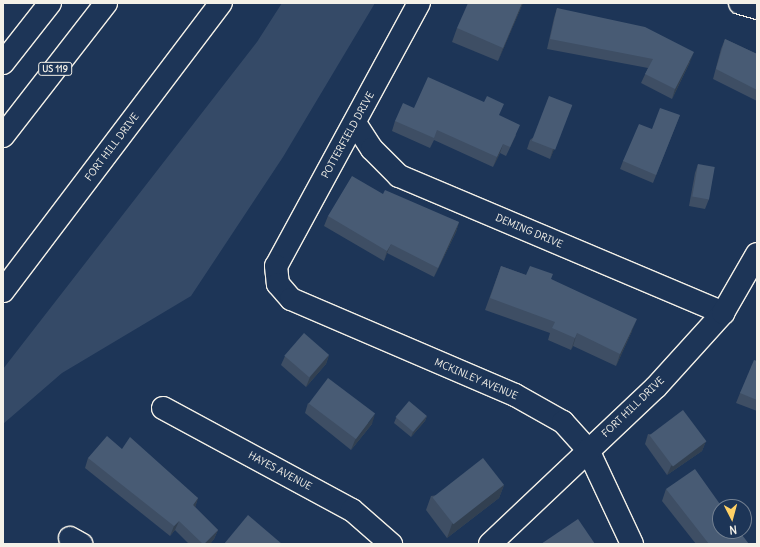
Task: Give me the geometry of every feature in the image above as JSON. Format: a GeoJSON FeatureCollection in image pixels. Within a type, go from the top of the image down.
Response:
{"type":"FeatureCollection","features":[{"type":"Feature","properties":{"kind":"main road"},"geometry":{"type":"LineString","coordinates":[[3,63],[50,3]]}},
{"type":"Feature","properties":{"kind":"main road","name":"US 119"},"geometry":{"type":"LineString","coordinates":[[3,136],[106,3]]}},
{"type":"Feature","properties":{"kind":"main road","name":"FORT HILL DRIVE"},"geometry":{"type":"LineString","coordinates":[[3,291],[221,3]]}},
{"type":"Feature","properties":{"kind":"main road","name":"POTTERFIELD DRIVE"},"geometry":{"type":"LineString","coordinates":[[276,266],[420,3]]}},
{"type":"Feature","properties":{"kind":"main road"},"geometry":{"type":"LineString","coordinates":[[740,3],[757,8]]}},
{"type":"Feature","properties":{"kind":"main road","name":"DEMING DRIVE"},"geometry":{"type":"LineString","coordinates":[[355,123],[372,149],[399,176],[724,313]]}},
{"type":"Feature","properties":{"kind":"main road","name":"FORT HILL DRIVE"},"geometry":{"type":"LineString","coordinates":[[490,544],[656,387],[724,313],[757,254]]}},
{"type":"Feature","properties":{"kind":"main road","name":"MCKINLEY AVENUE"},"geometry":{"type":"LineString","coordinates":[[276,266],[278,284],[292,299],[515,395],[563,422],[588,450],[632,544]]}},
{"type":"Feature","properties":{"kind":"main road","name":"HAYES AVENUE"},"geometry":{"type":"LineString","coordinates":[[163,408],[352,510],[391,544]]}},
{"type":"Feature","properties":{"kind":"shaded area"},"geometry":{"type":"Polygon","coordinates":[[[282,3],[375,3],[283,157],[191,296],[62,373],[3,424],[3,369],[257,42],[282,3]]]}},
{"type":"Feature","properties":{"kind":"building"},"geometry":{"type":"Polygon","coordinates":[[[468,3],[522,3],[503,48],[457,28],[468,3]]]}},
{"type":"Feature","properties":{"kind":"building"},"geometry":{"type":"Polygon","coordinates":[[[557,8],[645,27],[694,52],[675,89],[645,74],[653,59],[550,39],[557,8]]]}},
{"type":"Feature","properties":{"kind":"building"},"geometry":{"type":"Polygon","coordinates":[[[725,39],[757,54],[757,90],[716,69],[725,39]]]}},
{"type":"Feature","properties":{"kind":"building"},"geometry":{"type":"Polygon","coordinates":[[[428,77],[484,102],[487,96],[504,104],[499,115],[520,125],[510,147],[503,144],[497,157],[437,130],[434,138],[395,121],[403,103],[414,108],[428,77]]]}},
{"type":"Feature","properties":{"kind":"building"},"geometry":{"type":"Polygon","coordinates":[[[549,96],[572,105],[555,150],[532,141],[549,96]]]}},
{"type":"Feature","properties":{"kind":"building"},"geometry":{"type":"Polygon","coordinates":[[[660,108],[680,115],[656,175],[623,161],[639,124],[652,129],[660,108]]]}},
{"type":"Feature","properties":{"kind":"building"},"geometry":{"type":"Polygon","coordinates":[[[698,164],[715,167],[709,199],[692,196],[698,164]]]}},
{"type":"Feature","properties":{"kind":"building"},"geometry":{"type":"Polygon","coordinates":[[[352,176],[383,194],[385,190],[459,222],[438,268],[391,244],[387,251],[328,216],[352,176]]]}},
{"type":"Feature","properties":{"kind":"building"},"geometry":{"type":"Polygon","coordinates":[[[501,266],[526,275],[530,266],[553,274],[551,279],[637,319],[620,354],[577,333],[575,338],[552,328],[555,322],[490,298],[501,266]]]}},
{"type":"Feature","properties":{"kind":"building"},"geometry":{"type":"Polygon","coordinates":[[[304,333],[329,355],[309,377],[284,356],[304,333]]]}},
{"type":"Feature","properties":{"kind":"building"},"geometry":{"type":"Polygon","coordinates":[[[754,360],[757,361],[757,400],[740,393],[754,360]]]}},
{"type":"Feature","properties":{"kind":"building"},"geometry":{"type":"Polygon","coordinates":[[[328,378],[375,414],[356,439],[309,404],[328,378]]]}},
{"type":"Feature","properties":{"kind":"building"},"geometry":{"type":"Polygon","coordinates":[[[409,401],[427,416],[413,432],[396,417],[409,401]]]}},
{"type":"Feature","properties":{"kind":"building"},"geometry":{"type":"Polygon","coordinates":[[[683,410],[706,441],[673,466],[649,435],[683,410]]]}},
{"type":"Feature","properties":{"kind":"building"},"geometry":{"type":"Polygon","coordinates":[[[107,436],[122,449],[130,437],[198,498],[193,505],[218,530],[203,544],[179,521],[174,526],[88,458],[107,436]]]}},
{"type":"Feature","properties":{"kind":"building"},"geometry":{"type":"Polygon","coordinates":[[[483,458],[504,485],[453,524],[433,497],[483,458]]]}},
{"type":"Feature","properties":{"kind":"building"},"geometry":{"type":"Polygon","coordinates":[[[695,469],[716,499],[712,499],[712,539],[745,539],[749,544],[709,544],[666,489],[695,469]]]}},
{"type":"Feature","properties":{"kind":"building"},"geometry":{"type":"Polygon","coordinates":[[[248,515],[282,544],[224,544],[248,515]]]}},
{"type":"Feature","properties":{"kind":"building"},"geometry":{"type":"Polygon","coordinates":[[[578,519],[595,544],[541,544],[578,519]]]}}]}
